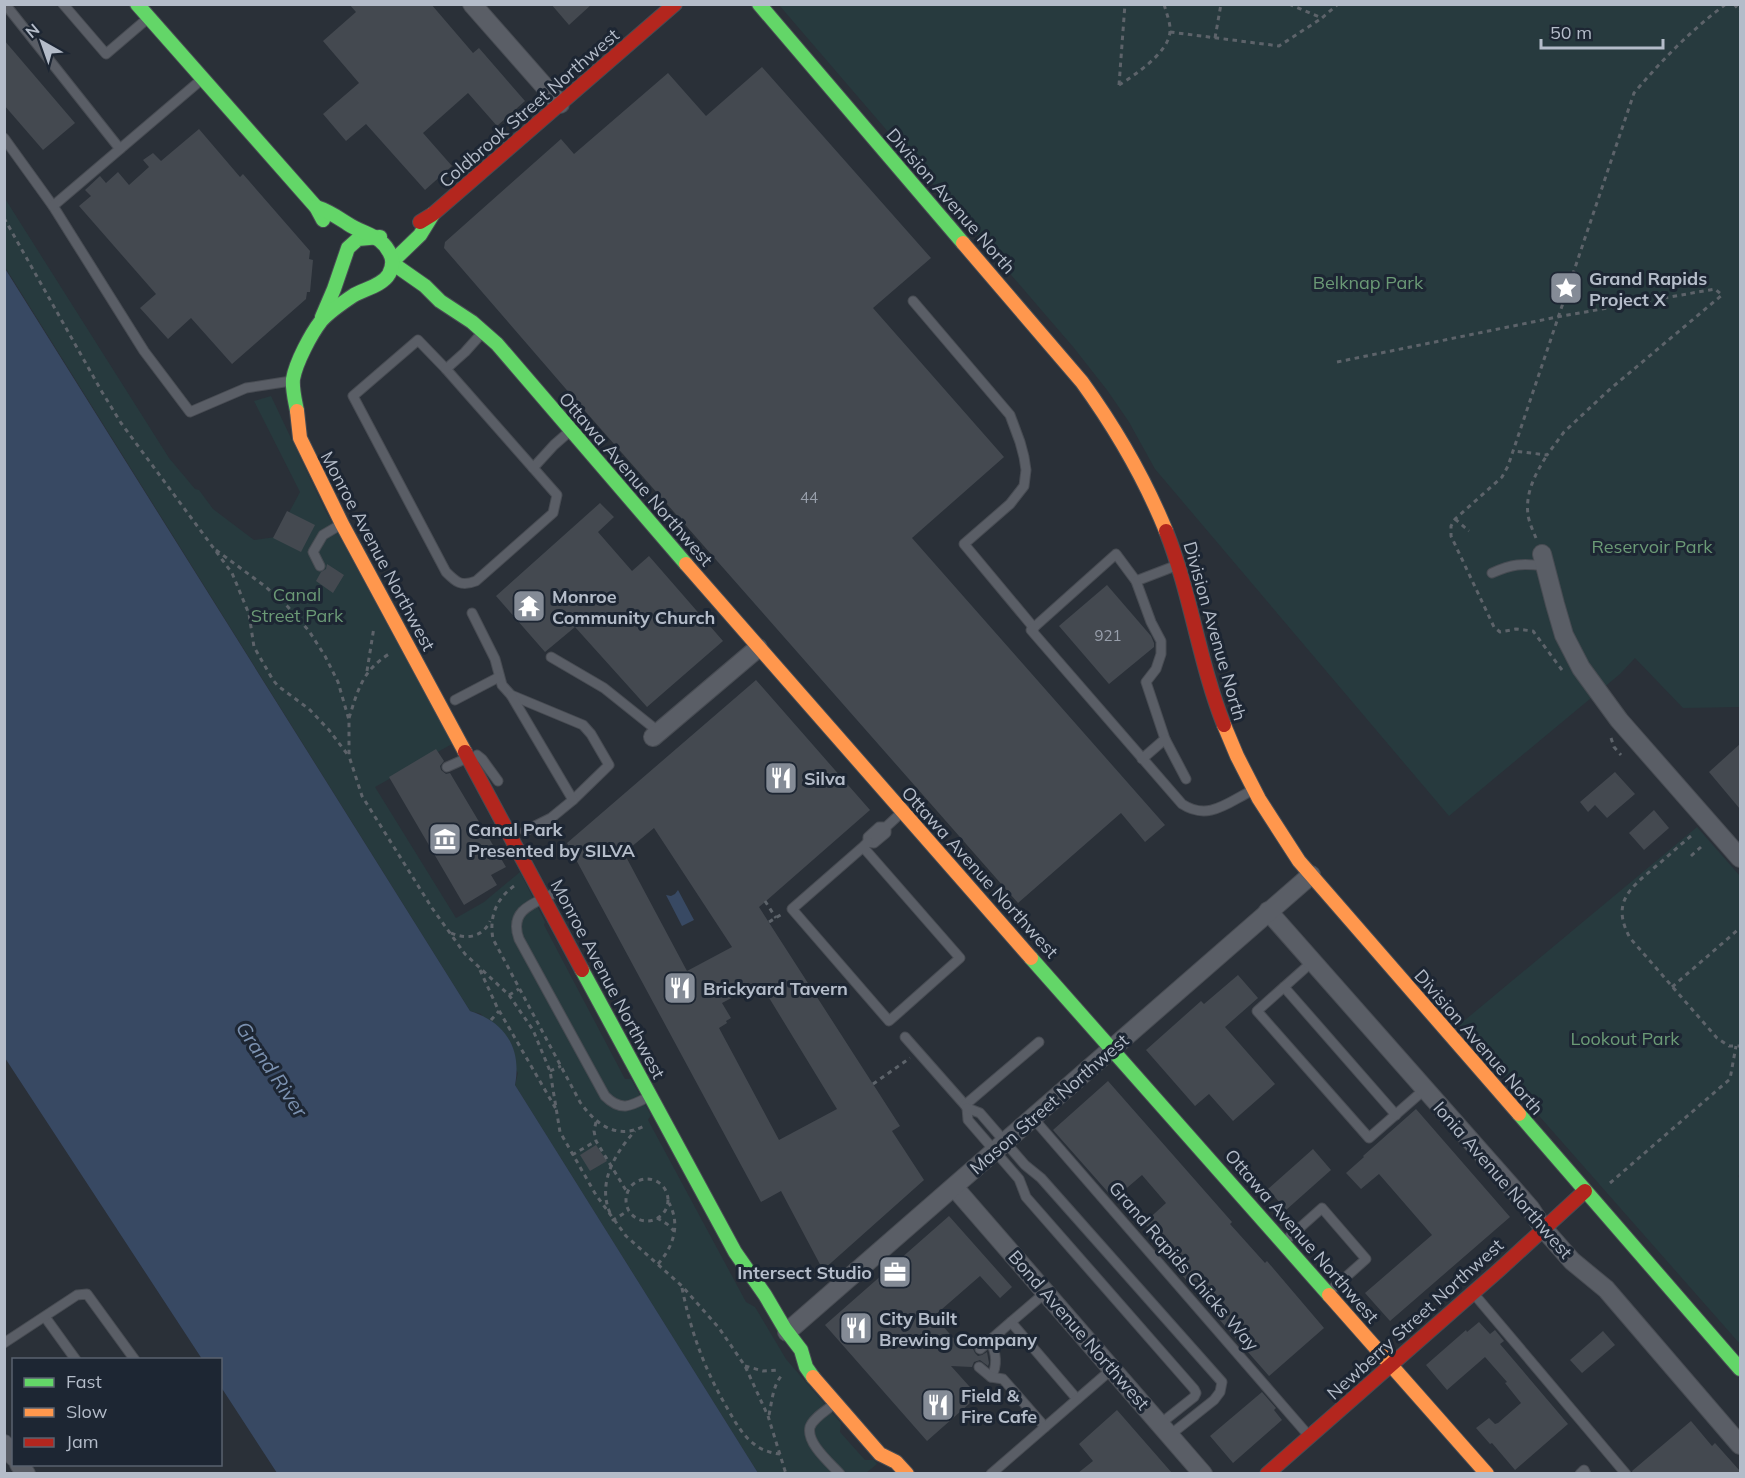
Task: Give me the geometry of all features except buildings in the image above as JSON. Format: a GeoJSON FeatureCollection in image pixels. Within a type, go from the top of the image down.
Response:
{"type":"FeatureCollection","features":[{"type":"Feature","properties":{"kind":"main road"},"geometry":{"type":"LineString","coordinates":[[137,4],[316,207],[334,238],[344,260],[346,272],[352,280],[364,285],[394,290]]}},
{"type":"Feature","properties":{"kind":"main road","name":"Coldbrook Street Northwest"},"geometry":{"type":"LineString","coordinates":[[410,226],[433,214],[675,4]]}},
{"type":"Feature","properties":{"kind":"main road","name":"Division Avenue North"},"geometry":{"type":"LineString","coordinates":[[759,4],[1082,382],[1114,428],[1139,470],[1178,565],[1210,687],[1227,736],[1253,790],[1288,845],[1311,875],[1740,1369]]}},
{"type":"Feature","properties":{"kind":"main road"},"geometry":{"type":"LineString","coordinates":[[316,207],[331,212],[345,223],[386,244],[393,261]]}},
{"type":"Feature","properties":{"kind":"main road","name":"Coldbrook Street Northwest"},"geometry":{"type":"LineString","coordinates":[[393,261],[420,235],[433,214]]}},
{"type":"Feature","properties":{"kind":"main road"},"geometry":{"type":"LineString","coordinates":[[344,260],[348,248],[354,242],[363,238],[392,234]]}},
{"type":"Feature","properties":{"kind":"main road","name":"Monroe Avenue Northwest"},"geometry":{"type":"LineString","coordinates":[[344,260],[320,322],[296,367],[293,381],[299,413],[300,438],[342,524],[468,757],[554,893],[650,1096],[739,1258],[769,1300],[787,1332],[801,1350],[819,1363]]}},
{"type":"Feature","properties":{"kind":"main road","name":"Monroe Avenue Northwest"},"geometry":{"type":"LineString","coordinates":[[320,322],[352,296],[386,278],[393,261]]}},
{"type":"Feature","properties":{"kind":"main road","name":"Ottawa Avenue Northwest"},"geometry":{"type":"LineString","coordinates":[[393,261],[440,301],[484,332],[502,350],[758,648],[1487,1473]]}},
{"type":"Feature","properties":{"kind":"main road","name":"Ottawa Avenue Northwest"},"geometry":{"type":"LineString","coordinates":[[416,297],[440,301]]}},
{"type":"Feature","properties":{"kind":"main road","name":"Monroe Avenue Northwest"},"geometry":{"type":"LineString","coordinates":[[299,413],[313,431]]}},
{"type":"Feature","properties":{"kind":"main road"},"geometry":{"type":"LineString","coordinates":[[477,740],[501,786]]}},
{"type":"Feature","properties":{"kind":"main road"},"geometry":{"type":"LineString","coordinates":[[697,1182],[711,1175]]}},
{"type":"Feature","properties":{"kind":"main road","name":"Newberry Street Northwest"},"geometry":{"type":"LineString","coordinates":[[1267,1473],[1473,1293],[1585,1191]]}},
{"type":"Feature","properties":{"kind":"main road","name":"Monroe Avenue Northwest"},"geometry":{"type":"LineString","coordinates":[[753,1253],[764,1275],[769,1300]]}},
{"type":"Feature","properties":{"kind":"main road","name":"Monroe Avenue Northwest"},"geometry":{"type":"LineString","coordinates":[[801,1350],[807,1371],[880,1454],[899,1469]]}},
{"type":"Feature","properties":{"kind":"main road","name":"Monroe Avenue Northwest"},"geometry":{"type":"LineString","coordinates":[[891,1444],[899,1469]]}},
{"type":"Feature","properties":{"kind":"street"},"geometry":{"type":"LineString","coordinates":[[472,4],[560,104]]}},
{"type":"Feature","properties":{"kind":"street"},"geometry":{"type":"LineString","coordinates":[[1543,560],[1564,635],[1581,668],[1619,720],[1740,858]]}},
{"type":"Feature","properties":{"kind":"street"},"geometry":{"type":"LineString","coordinates":[[656,734],[758,648]]}},
{"type":"Feature","properties":{"kind":"street","name":"Mason Street Northwest"},"geometry":{"type":"LineString","coordinates":[[787,1332],[1311,875]]}},
{"type":"Feature","properties":{"kind":"street","name":"Ionia Avenue Northwest"},"geometry":{"type":"LineString","coordinates":[[1268,911],[1530,1208],[1543,1228],[1572,1261],[1606,1289],[1740,1444]]}},
{"type":"Feature","properties":{"kind":"street","name":"Bond Avenue Northwest"},"geometry":{"type":"LineString","coordinates":[[954,1187],[1203,1473]]}},
{"type":"Feature","properties":{"kind":"lane"},"geometry":{"type":"LineString","coordinates":[[5,4],[120,149]]}},
{"type":"Feature","properties":{"kind":"lane"},"geometry":{"type":"LineString","coordinates":[[63,4],[106,54],[149,18]]}},
{"type":"Feature","properties":{"kind":"lane"},"geometry":{"type":"LineString","coordinates":[[53,206],[203,79]]}},
{"type":"Feature","properties":{"kind":"lane"},"geometry":{"type":"LineString","coordinates":[[4,138],[53,206],[144,351],[190,412],[246,388],[293,381]]}},
{"type":"Feature","properties":{"kind":"lane"},"geometry":{"type":"LineString","coordinates":[[913,301],[1010,415],[1020,442],[1026,470],[1024,486],[1010,504],[964,544],[1034,628]]}},
{"type":"Feature","properties":{"kind":"lane"},"geometry":{"type":"LineString","coordinates":[[446,369],[484,332]]}},
{"type":"Feature","properties":{"kind":"lane"},"geometry":{"type":"LineString","coordinates":[[418,340],[533,468],[557,495],[554,513],[476,581],[467,584],[455,580],[446,572],[353,396],[418,340]]}},
{"type":"Feature","properties":{"kind":"lane"},"geometry":{"type":"LineString","coordinates":[[533,468],[570,431]]}},
{"type":"Feature","properties":{"kind":"lane"},"geometry":{"type":"LineString","coordinates":[[320,566],[313,552],[323,535],[342,524]]}},
{"type":"Feature","properties":{"kind":"lane"},"geometry":{"type":"LineString","coordinates":[[308,538],[318,544]]}},
{"type":"Feature","properties":{"kind":"lane"},"geometry":{"type":"LineString","coordinates":[[1186,778],[1166,739],[1146,682],[1156,669],[1161,654],[1161,640],[1151,622],[1136,581],[1116,554],[1031,630],[1174,796],[1191,810],[1202,812],[1213,810],[1253,790]]}},
{"type":"Feature","properties":{"kind":"lane"},"geometry":{"type":"LineString","coordinates":[[1492,573],[1510,565],[1543,560]]}},
{"type":"Feature","properties":{"kind":"lane"},"geometry":{"type":"LineString","coordinates":[[1136,581],[1178,565]]}},
{"type":"Feature","properties":{"kind":"lane"},"geometry":{"type":"LineString","coordinates":[[472,613],[496,662],[502,685],[511,695],[573,800]]}},
{"type":"Feature","properties":{"kind":"lane"},"geometry":{"type":"LineString","coordinates":[[551,657],[604,688],[656,734]]}},
{"type":"Feature","properties":{"kind":"lane"},"geometry":{"type":"LineString","coordinates":[[455,700],[499,677]]}},
{"type":"Feature","properties":{"kind":"lane"},"geometry":{"type":"LineString","coordinates":[[511,695],[578,722],[591,734],[609,765],[551,818],[525,831]]}},
{"type":"Feature","properties":{"kind":"lane"},"geometry":{"type":"LineString","coordinates":[[1142,759],[1166,739]]}},
{"type":"Feature","properties":{"kind":"lane"},"geometry":{"type":"LineString","coordinates":[[447,767],[474,754],[480,756],[501,786]]}},
{"type":"Feature","properties":{"kind":"lane"},"geometry":{"type":"LineString","coordinates":[[866,845],[960,958],[889,1020],[792,909],[866,845],[868,837],[879,827],[886,827],[903,812]]}},
{"type":"Feature","properties":{"kind":"lane"},"geometry":{"type":"LineString","coordinates":[[554,893],[524,910],[516,921],[517,933],[605,1096],[625,1106],[650,1096]]}},
{"type":"Feature","properties":{"kind":"lane"},"geometry":{"type":"LineString","coordinates":[[1312,962],[1257,1011],[1369,1138],[1425,1089]]}},
{"type":"Feature","properties":{"kind":"lane"},"geometry":{"type":"LineString","coordinates":[[1284,987],[1396,1115]]}},
{"type":"Feature","properties":{"kind":"lane"},"geometry":{"type":"LineString","coordinates":[[905,1037],[966,1107],[980,1113],[1019,1179],[1026,1197],[1196,1391],[1194,1397],[1165,1429]]}},
{"type":"Feature","properties":{"kind":"lane"},"geometry":{"type":"LineString","coordinates":[[966,1107],[1039,1042]]}},
{"type":"Feature","properties":{"kind":"lane"},"geometry":{"type":"LineString","coordinates":[[966,1107],[969,1122],[1041,1178],[1222,1382],[1220,1392],[1214,1400],[1165,1429]]}},
{"type":"Feature","properties":{"kind":"lane","name":"Grand Rapids Chicks Way"},"geometry":{"type":"LineString","coordinates":[[1033,1119],[1310,1436]]}},
{"type":"Feature","properties":{"kind":"lane"},"geometry":{"type":"LineString","coordinates":[[1283,1242],[1322,1208],[1366,1258],[1328,1293]]}},
{"type":"Feature","properties":{"kind":"lane"},"geometry":{"type":"LineString","coordinates":[[980,1349],[1046,1292]]}},
{"type":"Feature","properties":{"kind":"lane"},"geometry":{"type":"LineString","coordinates":[[1473,1293],[1626,1473]]}},
{"type":"Feature","properties":{"kind":"lane"},"geometry":{"type":"LineString","coordinates":[[4,1342],[76,1295],[87,1294],[134,1358]]}},
{"type":"Feature","properties":{"kind":"lane"},"geometry":{"type":"LineString","coordinates":[[45,1317],[75,1358]]}},
{"type":"Feature","properties":{"kind":"lane"},"geometry":{"type":"LineString","coordinates":[[1011,1322],[1077,1399]]}},
{"type":"Feature","properties":{"kind":"lane"},"geometry":{"type":"LineString","coordinates":[[990,1340],[995,1349],[996,1369],[992,1377]]}},
{"type":"Feature","properties":{"kind":"lane"},"geometry":{"type":"LineString","coordinates":[[980,1368],[992,1377],[1003,1378],[1045,1427]]}},
{"type":"Feature","properties":{"kind":"lane"},"geometry":{"type":"LineString","coordinates":[[991,1473],[1112,1369]]}},
{"type":"Feature","properties":{"kind":"lane"},"geometry":{"type":"LineString","coordinates":[[835,1403],[814,1420],[810,1427],[810,1435],[817,1448],[840,1473]]}},
{"type":"Feature","properties":{"kind":"lane"},"geometry":{"type":"LineString","coordinates":[[1580,1473],[1584,1470],[1586,1473]]}},
{"type":"Feature","properties":{"kind":"path"},"geometry":{"type":"LineString","coordinates":[[1125,4],[1119,85],[1163,50],[1170,32],[1164,4]]}},
{"type":"Feature","properties":{"kind":"path"},"geometry":{"type":"LineString","coordinates":[[1215,38],[1221,4]]}},
{"type":"Feature","properties":{"kind":"path"},"geometry":{"type":"LineString","coordinates":[[1289,4],[1322,18]]}},
{"type":"Feature","properties":{"kind":"path"},"geometry":{"type":"LineString","coordinates":[[1170,32],[1279,46],[1322,18],[1338,4]]}},
{"type":"Feature","properties":{"kind":"path"},"geometry":{"type":"LineString","coordinates":[[1567,677],[1533,631],[1516,629],[1500,632],[1494,627],[1451,536],[1451,526],[1455,519],[1502,477],[1514,451],[1557,317],[1634,93],[1681,41],[1726,4]]}},
{"type":"Feature","properties":{"kind":"path"},"geometry":{"type":"LineString","coordinates":[[1734,4],[1740,11]]}},
{"type":"Feature","properties":{"kind":"path"},"geometry":{"type":"LineString","coordinates":[[4,218],[121,423],[232,573],[249,614],[254,647],[273,680],[309,709],[349,756]]}},
{"type":"Feature","properties":{"kind":"path"},"geometry":{"type":"LineString","coordinates":[[1337,362],[1557,317],[1715,289],[1722,295],[1609,390],[1564,432],[1547,455],[1535,475],[1529,495],[1528,516],[1543,560]]}},
{"type":"Feature","properties":{"kind":"path"},"geometry":{"type":"LineString","coordinates":[[1514,451],[1547,455]]}},
{"type":"Feature","properties":{"kind":"path"},"geometry":{"type":"LineString","coordinates":[[1455,519],[1469,531]]}},
{"type":"Feature","properties":{"kind":"path"},"geometry":{"type":"LineString","coordinates":[[216,550],[266,587],[309,631],[326,656],[338,682],[349,720]]}},
{"type":"Feature","properties":{"kind":"path"},"geometry":{"type":"LineString","coordinates":[[375,622],[367,673],[349,720],[349,756],[362,796],[449,933],[465,954],[509,995],[533,1030],[550,1071],[560,1132],[596,1196],[626,1236],[682,1286],[719,1328],[745,1366],[768,1416],[786,1473]]}},
{"type":"Feature","properties":{"kind":"path"},"geometry":{"type":"LineString","coordinates":[[367,673],[391,653]]}},
{"type":"Feature","properties":{"kind":"path"},"geometry":{"type":"LineString","coordinates":[[1607,733],[1621,755]]}},
{"type":"Feature","properties":{"kind":"path"},"geometry":{"type":"LineString","coordinates":[[1610,1183],[1730,1079],[1738,1046],[1729,1046],[1717,1038],[1630,938],[1622,921],[1622,908],[1627,892],[1691,836]]}},
{"type":"Feature","properties":{"kind":"path"},"geometry":{"type":"LineString","coordinates":[[1691,856],[1701,847]]}},
{"type":"Feature","properties":{"kind":"path"},"geometry":{"type":"LineString","coordinates":[[449,933],[469,938],[479,934],[487,928],[497,903],[516,884]]}},
{"type":"Feature","properties":{"kind":"path"},"geometry":{"type":"LineString","coordinates":[[765,901],[776,918]]}},
{"type":"Feature","properties":{"kind":"path"},"geometry":{"type":"LineString","coordinates":[[493,915],[491,928],[493,939],[580,1102],[596,1122],[606,1128],[620,1132],[635,1131]]}},
{"type":"Feature","properties":{"kind":"path"},"geometry":{"type":"LineString","coordinates":[[1672,987],[1740,928]]}},
{"type":"Feature","properties":{"kind":"path"},"geometry":{"type":"LineString","coordinates":[[478,967],[556,1111]]}},
{"type":"Feature","properties":{"kind":"path"},"geometry":{"type":"LineString","coordinates":[[509,995],[519,989]]}},
{"type":"Feature","properties":{"kind":"path"},"geometry":{"type":"LineString","coordinates":[[491,1020],[500,1011]]}},
{"type":"Feature","properties":{"kind":"path"},"geometry":{"type":"LineString","coordinates":[[873,1084],[919,1052]]}},
{"type":"Feature","properties":{"kind":"path"},"geometry":{"type":"LineString","coordinates":[[550,1071],[561,1066]]}},
{"type":"Feature","properties":{"kind":"path"},"geometry":{"type":"LineString","coordinates":[[596,1122],[594,1131],[596,1141],[627,1192]]}},
{"type":"Feature","properties":{"kind":"path"},"geometry":{"type":"LineString","coordinates":[[613,1220],[607,1206],[606,1192],[611,1165],[635,1131],[646,1125]]}},
{"type":"Feature","properties":{"kind":"path"},"geometry":{"type":"LineString","coordinates":[[572,1155],[596,1141]]}},
{"type":"Feature","properties":{"kind":"path"},"geometry":{"type":"LineString","coordinates":[[658,1264],[672,1243],[675,1221],[664,1188],[652,1180],[644,1179],[637,1181],[627,1192],[628,1211],[638,1220],[651,1221],[657,1218],[666,1209],[668,1202]]}},
{"type":"Feature","properties":{"kind":"path"},"geometry":{"type":"LineString","coordinates":[[613,1220],[628,1211]]}},
{"type":"Feature","properties":{"kind":"path"},"geometry":{"type":"LineString","coordinates":[[657,1218],[674,1231]]}},
{"type":"Feature","properties":{"kind":"path"},"geometry":{"type":"LineString","coordinates":[[682,1286],[690,1324],[710,1378],[744,1435],[755,1446],[780,1454]]}},
{"type":"Feature","properties":{"kind":"path"},"geometry":{"type":"LineString","coordinates":[[745,1366],[763,1371],[778,1370]]}},
{"type":"Feature","properties":{"kind":"path"},"geometry":{"type":"LineString","coordinates":[[768,1416],[774,1390],[782,1375]]}},
{"type":"Feature","properties":{"kind":"green space","name":"Belknap Park"},"geometry":{"type":"Polygon","coordinates":[[[779,5],[1740,5],[1740,707],[1683,708],[1635,658],[1620,674],[1449,816],[1155,469],[1129,422],[1074,348],[779,5]]]}},
{"type":"Feature","properties":{"kind":"green space","name":"Canal Street Park"},"geometry":{"type":"Polygon","coordinates":[[[4,197],[169,458],[195,489],[199,490],[213,509],[254,540],[276,537],[300,492],[254,401],[271,396],[325,510],[452,744],[375,787],[456,918],[484,902],[520,872],[545,922],[544,925],[625,1079],[631,1079],[651,1115],[648,1120],[746,1302],[755,1307],[786,1359],[841,1423],[840,1432],[865,1460],[874,1460],[877,1464],[866,1473],[758,1473],[515,1085],[518,1073],[481,1014],[470,1011],[5,267],[4,197]]]}},
{"type":"Feature","properties":{"kind":"green space","name":"Lookout Park"},"geometry":{"type":"Polygon","coordinates":[[[1697,827],[1740,876],[1740,1174],[1738,1176],[1740,1179],[1740,1344],[1459,1025],[1697,827]]]}},
{"type":"Feature","properties":{"kind":"water","name":"Grand River"},"geometry":{"type":"Polygon","coordinates":[[[4,267],[470,1011],[493,1022],[508,1038],[516,1059],[515,1085],[758,1473],[277,1473],[222,1389],[222,1358],[201,1358],[5,1058],[4,267]]]}},
{"type":"Feature","properties":{"kind":"water"},"geometry":{"type":"Polygon","coordinates":[[[678,890],[694,920],[682,926],[666,895],[671,896],[678,890]]]}},
{"type":"Feature","properties":{"kind":"traffic: fast"},"geometry":{"type":"LineString","coordinates":[[137,4],[316,207],[323,220]]}},
{"type":"Feature","properties":{"kind":"traffic: fast"},"geometry":{"type":"LineString","coordinates":[[759,4],[963,243]]}},
{"type":"Feature","properties":{"kind":"traffic: fast"},"geometry":{"type":"LineString","coordinates":[[297,411],[293,379],[301,357],[317,327],[328,314],[350,298],[383,281],[392,265],[388,249],[373,236],[316,207]]}},
{"type":"Feature","properties":{"kind":"traffic: fast"},"geometry":{"type":"LineString","coordinates":[[433,214],[420,235],[393,261],[395,265],[425,286],[440,301],[472,322],[497,344],[686,564]]}},
{"type":"Feature","properties":{"kind":"traffic: fast"},"geometry":{"type":"LineString","coordinates":[[322,317],[348,248],[358,239],[380,237]]}},
{"type":"Feature","properties":{"kind":"traffic: fast"},"geometry":{"type":"LineString","coordinates":[[1031,958],[1329,1295]]}},
{"type":"Feature","properties":{"kind":"traffic: fast"},"geometry":{"type":"LineString","coordinates":[[582,970],[735,1252],[801,1350],[806,1367],[813,1377]]}},
{"type":"Feature","properties":{"kind":"traffic: fast"},"geometry":{"type":"LineString","coordinates":[[1519,1114],[1740,1369]]}},
{"type":"Feature","properties":{"kind":"traffic: slow"},"geometry":{"type":"LineString","coordinates":[[963,243],[1082,382],[1118,436],[1139,473],[1166,531]]}},
{"type":"Feature","properties":{"kind":"traffic: slow"},"geometry":{"type":"LineString","coordinates":[[297,411],[300,438],[342,524],[465,752]]}},
{"type":"Feature","properties":{"kind":"traffic: slow"},"geometry":{"type":"LineString","coordinates":[[686,564],[1031,958]]}},
{"type":"Feature","properties":{"kind":"traffic: slow"},"geometry":{"type":"LineString","coordinates":[[1224,725],[1259,799],[1299,861],[1519,1114]]}},
{"type":"Feature","properties":{"kind":"traffic: slow"},"geometry":{"type":"LineString","coordinates":[[1329,1295],[1487,1474]]}},
{"type":"Feature","properties":{"kind":"traffic: slow"},"geometry":{"type":"LineString","coordinates":[[813,1377],[880,1454],[896,1462],[907,1474]]}},
{"type":"Feature","properties":{"kind":"traffic: jam"},"geometry":{"type":"LineString","coordinates":[[420,222],[433,214],[675,4]]}},
{"type":"Feature","properties":{"kind":"traffic: jam"},"geometry":{"type":"LineString","coordinates":[[1166,531],[1224,725]]}},
{"type":"Feature","properties":{"kind":"traffic: jam"},"geometry":{"type":"LineString","coordinates":[[465,752],[582,970]]}},
{"type":"Feature","properties":{"kind":"traffic: jam"},"geometry":{"type":"LineString","coordinates":[[1267,1474],[1499,1270],[1585,1191]]}},
{"type":"Feature","properties":{"kind":"place","name":"Grand Rapids Project X"},"geometry":{"type":"Point","coordinates":[1566,288]}},
{"type":"Feature","properties":{"kind":"place","name":"Monroe Community Church"},"geometry":{"type":"Point","coordinates":[529,606]}},
{"type":"Feature","properties":{"kind":"place","name":"Silva"},"geometry":{"type":"Point","coordinates":[781,778]}},
{"type":"Feature","properties":{"kind":"place","name":"Canal Park Presented by SILVA"},"geometry":{"type":"Point","coordinates":[445,839]}},
{"type":"Feature","properties":{"kind":"place","name":"Brickyard Tavern"},"geometry":{"type":"Point","coordinates":[680,988]}},
{"type":"Feature","properties":{"kind":"place","name":"Intersect Studio"},"geometry":{"type":"Point","coordinates":[895,1272]}},
{"type":"Feature","properties":{"kind":"place","name":"City Built Brewing Company"},"geometry":{"type":"Point","coordinates":[856,1328]}},
{"type":"Feature","properties":{"kind":"place","name":"Field & Fire Cafe"},"geometry":{"type":"Point","coordinates":[938,1405]}},
{"type":"Feature","properties":{"kind":"park label","name":"Reservoir Park"},"geometry":{"type":"Point","coordinates":[1652,546]}}]}
